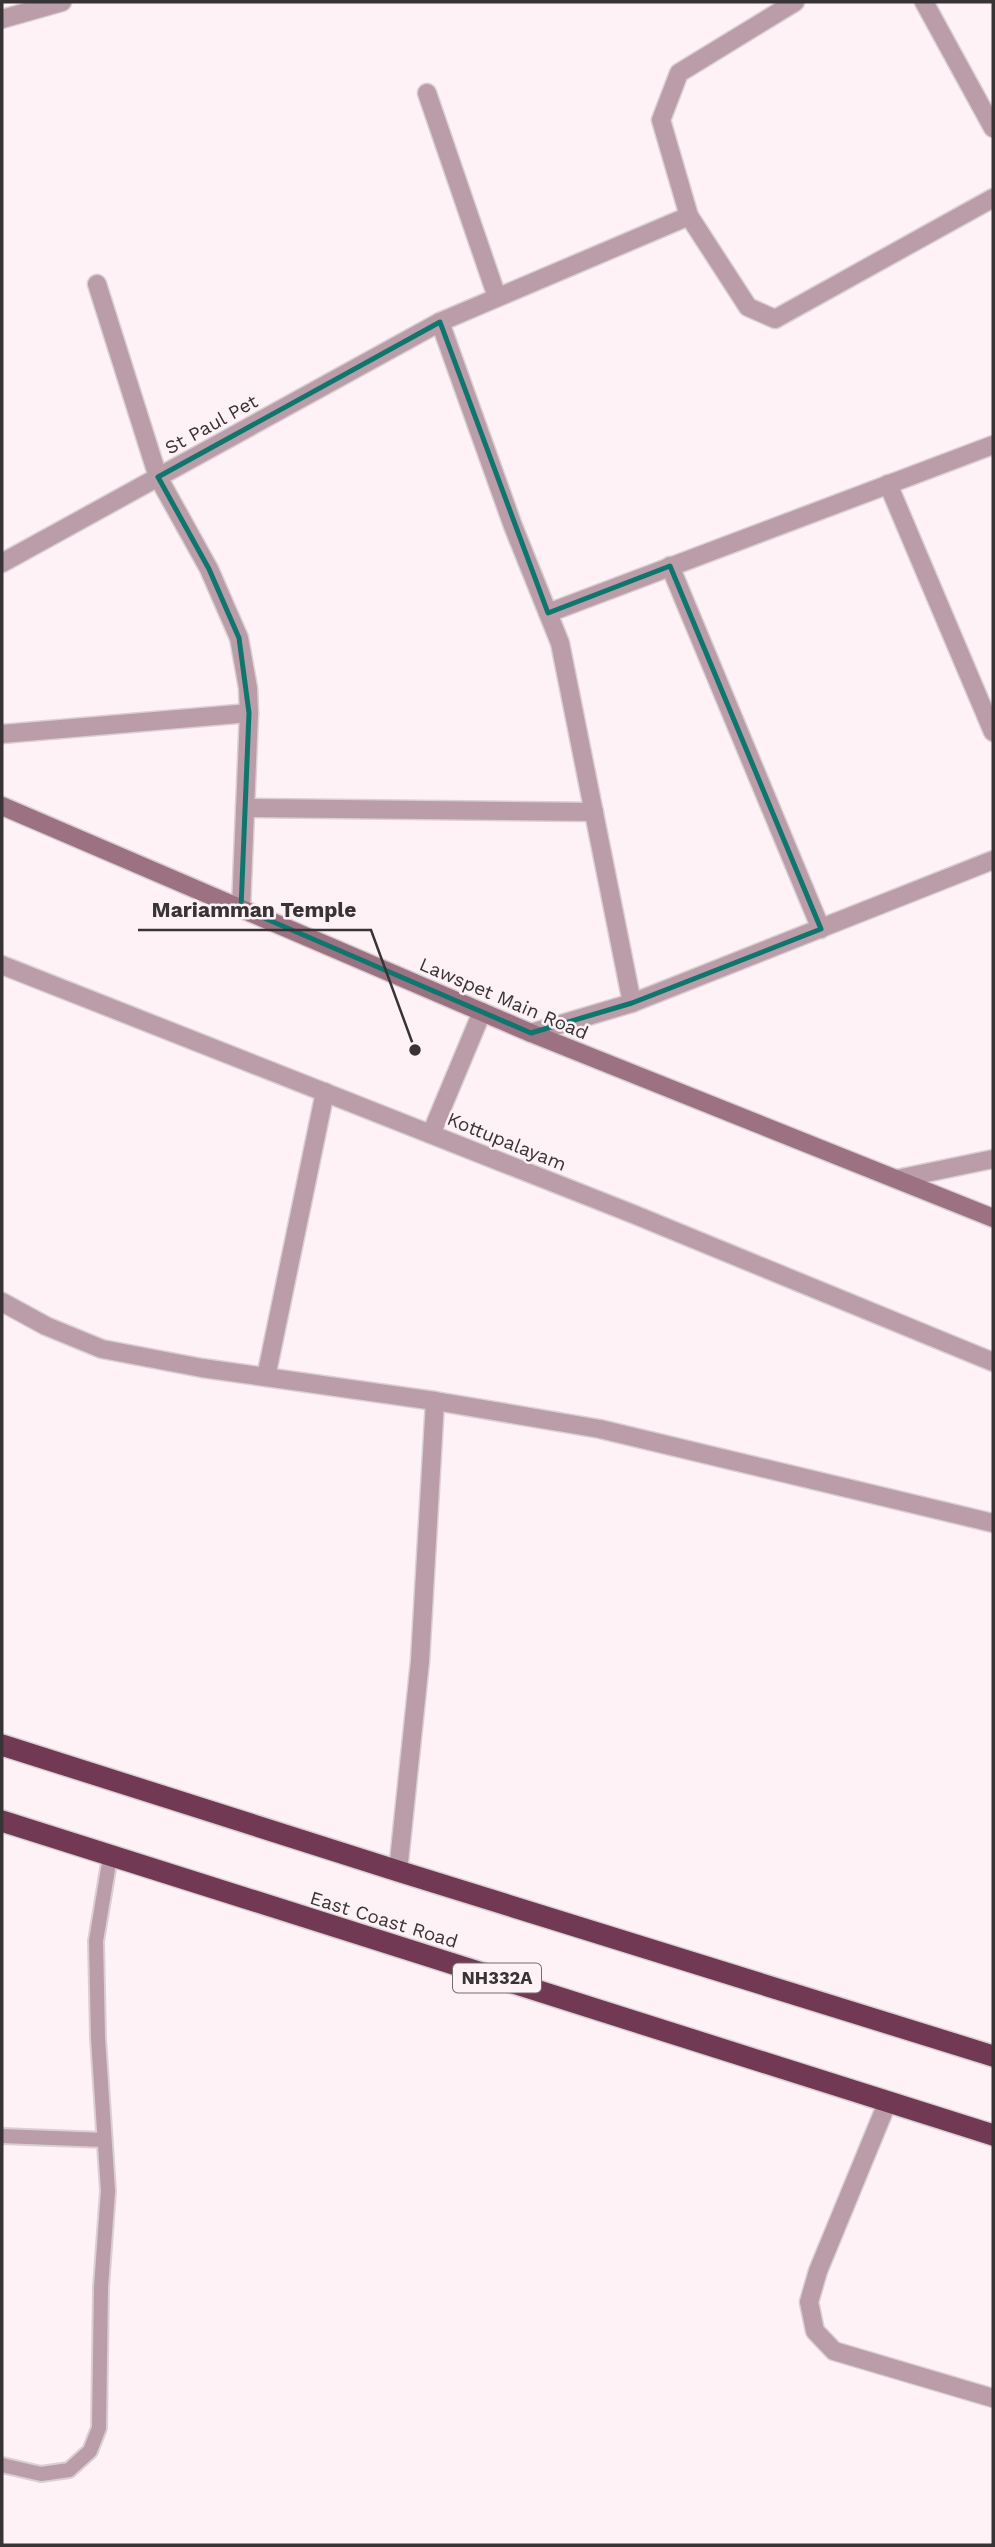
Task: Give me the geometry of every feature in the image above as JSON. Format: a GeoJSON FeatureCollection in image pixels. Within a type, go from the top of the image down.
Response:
{"type":"FeatureCollection","features":[{"type":"Feature","properties":{"kind":"highway"},"geometry":{"type":"LineString","coordinates":[[2,1745],[993,2056]]}},
{"type":"Feature","properties":{"kind":"highway","name":"East Coast Road"},"geometry":{"type":"LineString","coordinates":[[2,1821],[993,2135]]}},
{"type":"Feature","properties":{"kind":"street"},"geometry":{"type":"LineString","coordinates":[[2,19],[62,2]]}},
{"type":"Feature","properties":{"kind":"street"},"geometry":{"type":"LineString","coordinates":[[795,2],[679,73],[661,120],[689,216],[748,307],[775,319],[993,198]]}},
{"type":"Feature","properties":{"kind":"street"},"geometry":{"type":"LineString","coordinates":[[924,2],[993,128]]}},
{"type":"Feature","properties":{"kind":"street"},"geometry":{"type":"LineString","coordinates":[[427,93],[497,297]]}},
{"type":"Feature","properties":{"kind":"street","name":"St Paul Pet"},"geometry":{"type":"LineString","coordinates":[[2,563],[440,322],[689,216]]}},
{"type":"Feature","properties":{"kind":"street"},"geometry":{"type":"LineString","coordinates":[[97,284],[158,477],[209,569],[239,638],[248,688],[249,713],[241,908]]}},
{"type":"Feature","properties":{"kind":"street"},"geometry":{"type":"LineString","coordinates":[[440,322],[513,526],[560,643],[632,1003]]}},
{"type":"Feature","properties":{"kind":"street"},"geometry":{"type":"LineString","coordinates":[[548,613],[993,445]]}},
{"type":"Feature","properties":{"kind":"street"},"geometry":{"type":"LineString","coordinates":[[888,484],[993,732]]}},
{"type":"Feature","properties":{"kind":"street"},"geometry":{"type":"LineString","coordinates":[[670,566],[821,929]]}},
{"type":"Feature","properties":{"kind":"street"},"geometry":{"type":"LineString","coordinates":[[2,734],[249,713]]}},
{"type":"Feature","properties":{"kind":"street","name":"Lawspet Main Road"},"geometry":{"type":"LineString","coordinates":[[2,806],[531,1033],[993,1218]]}},
{"type":"Feature","properties":{"kind":"street"},"geometry":{"type":"LineString","coordinates":[[245,808],[594,812]]}},
{"type":"Feature","properties":{"kind":"street"},"geometry":{"type":"LineString","coordinates":[[531,1033],[632,1003],[993,860]]}},
{"type":"Feature","properties":{"kind":"street","name":"Kottupalayam"},"geometry":{"type":"LineString","coordinates":[[2,965],[633,1214],[993,1363]]}},
{"type":"Feature","properties":{"kind":"street"},"geometry":{"type":"LineString","coordinates":[[430,1134],[482,1012]]}},
{"type":"Feature","properties":{"kind":"street"},"geometry":{"type":"LineString","coordinates":[[266,1377],[325,1092]]}},
{"type":"Feature","properties":{"kind":"street"},"geometry":{"type":"LineString","coordinates":[[897,1180],[993,1159]]}},
{"type":"Feature","properties":{"kind":"street"},"geometry":{"type":"LineString","coordinates":[[2,1302],[46,1326],[102,1349],[600,1429],[993,1523]]}},
{"type":"Feature","properties":{"kind":"street"},"geometry":{"type":"LineString","coordinates":[[398,1871],[420,1661],[435,1401]]}},
{"type":"Feature","properties":{"kind":"street"},"geometry":{"type":"LineString","coordinates":[[888,2101],[818,2271],[809,2302],[815,2331],[834,2351],[993,2398]]}},
{"type":"Feature","properties":{"kind":"lane"},"geometry":{"type":"LineString","coordinates":[[2,2465],[41,2474],[69,2470],[90,2451],[99,2428],[101,2287],[107,2191],[98,2038],[96,1941],[110,1857]]}},
{"type":"Feature","properties":{"kind":"lane"},"geometry":{"type":"LineString","coordinates":[[2,2136],[104,2140]]}},
{"type":"Feature","properties":{"kind":"highlighted area"},"geometry":{"type":"Polygon","coordinates":[[[440,322],[548,613],[670,566],[821,929],[632,1003],[531,1033],[241,908],[249,713],[239,638],[209,569],[158,477],[440,322]]]}},
{"type":"Feature","properties":{"kind":"place","name":"Mariamman Temple"},"geometry":{"type":"Point","coordinates":[415,1050]}}]}
